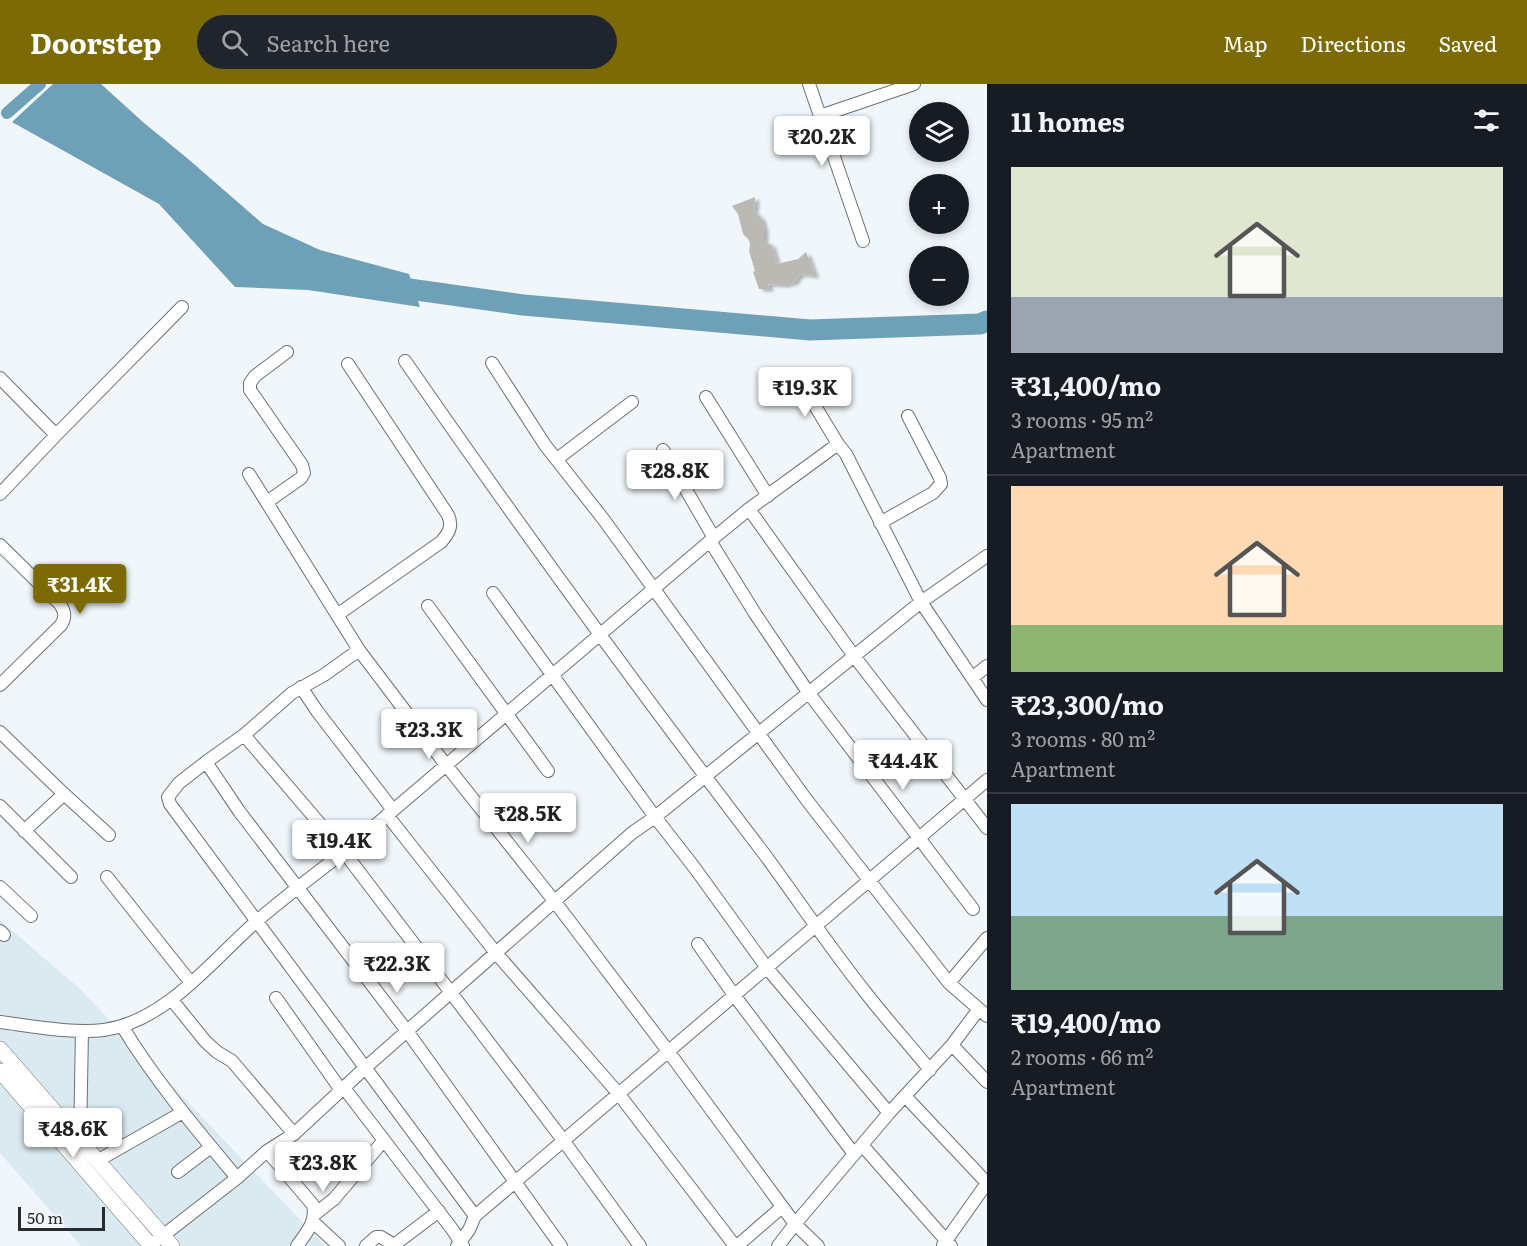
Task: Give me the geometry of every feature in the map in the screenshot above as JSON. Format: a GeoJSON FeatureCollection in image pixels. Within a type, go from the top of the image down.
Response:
{"type":"FeatureCollection","features":[{"type":"Feature","properties":{"kind":"street"},"geometry":{"type":"LineString","coordinates":[[809,84],[863,241]]}},
{"type":"Feature","properties":{"kind":"street"},"geometry":{"type":"LineString","coordinates":[[820,116],[914,84]]}},
{"type":"Feature","properties":{"kind":"street"},"geometry":{"type":"LineString","coordinates":[[0,494],[182,308]]}},
{"type":"Feature","properties":{"kind":"street"},"geometry":{"type":"LineString","coordinates":[[267,502],[301,478],[304,473],[302,465],[250,390],[250,382],[255,376],[287,352]]}},
{"type":"Feature","properties":{"kind":"street"},"geometry":{"type":"LineString","coordinates":[[405,361],[469,453],[705,777],[866,993],[930,1070]]}},
{"type":"Feature","properties":{"kind":"street"},"geometry":{"type":"LineString","coordinates":[[492,363],[545,445],[604,520],[806,799],[949,983],[983,1012],[888,1113],[778,1246]]}},
{"type":"Feature","properties":{"kind":"street"},"geometry":{"type":"LineString","coordinates":[[337,615],[441,542],[448,535],[451,522],[348,364]]}},
{"type":"Feature","properties":{"kind":"street"},"geometry":{"type":"LineString","coordinates":[[797,376],[846,454],[921,602],[987,699]]}},
{"type":"Feature","properties":{"kind":"street"},"geometry":{"type":"LineString","coordinates":[[0,378],[56,435]]}},
{"type":"Feature","properties":{"kind":"street"},"geometry":{"type":"LineString","coordinates":[[706,397],[768,496]]}},
{"type":"Feature","properties":{"kind":"street"},"geometry":{"type":"LineString","coordinates":[[557,459],[632,402]]}},
{"type":"Feature","properties":{"kind":"street"},"geometry":{"type":"LineString","coordinates":[[880,523],[933,493],[941,484],[908,416]]}},
{"type":"Feature","properties":{"kind":"street"},"geometry":{"type":"LineString","coordinates":[[0,1022],[82,1031],[104,1030],[138,1019],[172,1000],[256,921],[344,852],[653,589],[749,509],[838,444]]}},
{"type":"Feature","properties":{"kind":"street"},"geometry":{"type":"LineString","coordinates":[[663,450],[756,615],[808,692],[973,909]]}},
{"type":"Feature","properties":{"kind":"street"},"geometry":{"type":"LineString","coordinates":[[249,474],[358,650],[555,902],[795,1224],[818,1246]]}},
{"type":"Feature","properties":{"kind":"street"},"geometry":{"type":"LineString","coordinates":[[749,509],[854,656],[987,828]]}},
{"type":"Feature","properties":{"kind":"street"},"geometry":{"type":"LineString","coordinates":[[0,545],[60,604],[65,618],[61,625],[0,686]]}},
{"type":"Feature","properties":{"kind":"street"},"geometry":{"type":"LineString","coordinates":[[159,1243],[267,1151],[294,1134],[364,1068],[632,833],[656,817],[921,602],[987,556]]}},
{"type":"Feature","properties":{"kind":"street"},"geometry":{"type":"LineString","coordinates":[[493,593],[767,968],[888,1113]]}},
{"type":"Feature","properties":{"kind":"street"},"geometry":{"type":"LineString","coordinates":[[428,606],[548,771]]}},
{"type":"Feature","properties":{"kind":"street"},"geometry":{"type":"LineString","coordinates":[[358,650],[324,675],[292,693],[244,735],[172,790],[168,797],[170,804],[475,1216]]}},
{"type":"Feature","properties":{"kind":"street"},"geometry":{"type":"LineString","coordinates":[[972,678],[987,666]]}},
{"type":"Feature","properties":{"kind":"street"},"geometry":{"type":"LineString","coordinates":[[301,687],[390,813],[496,953],[618,1093],[736,1246],[782,1207]]}},
{"type":"Feature","properties":{"kind":"street"},"geometry":{"type":"LineString","coordinates":[[0,732],[64,795],[109,835]]}},
{"type":"Feature","properties":{"kind":"street"},"geometry":{"type":"LineString","coordinates":[[244,735],[344,852],[563,1140],[640,1246]]}},
{"type":"Feature","properties":{"kind":"street"},"geometry":{"type":"LineString","coordinates":[[206,762],[239,811],[406,1031],[561,1246]]}},
{"type":"Feature","properties":{"kind":"street"},"geometry":{"type":"LineString","coordinates":[[276,998],[342,1089],[438,1211],[460,1245],[475,1216],[987,780]]}},
{"type":"Feature","properties":{"kind":"street"},"geometry":{"type":"LineString","coordinates":[[24,831],[64,795]]}},
{"type":"Feature","properties":{"kind":"street"},"geometry":{"type":"LineString","coordinates":[[0,806],[71,877]]}},
{"type":"Feature","properties":{"kind":"street"},"geometry":{"type":"LineString","coordinates":[[106,877],[191,983]]}},
{"type":"Feature","properties":{"kind":"street"},"geometry":{"type":"LineString","coordinates":[[0,887],[31,916]]}},
{"type":"Feature","properties":{"kind":"street"},"geometry":{"type":"LineString","coordinates":[[949,983],[987,938]]}},
{"type":"Feature","properties":{"kind":"street"},"geometry":{"type":"LineString","coordinates":[[698,944],[734,995],[858,1150],[947,1244],[987,1183],[905,1096]]}},
{"type":"Feature","properties":{"kind":"street"},"geometry":{"type":"LineString","coordinates":[[172,1000],[205,1041],[238,1067],[294,1134]]}},
{"type":"Feature","properties":{"kind":"street"},"geometry":{"type":"LineString","coordinates":[[122,1026],[183,1112],[237,1178]]}},
{"type":"Feature","properties":{"kind":"street"},"geometry":{"type":"LineString","coordinates":[[80,1141],[82,1031]]}},
{"type":"Feature","properties":{"kind":"street"},"geometry":{"type":"LineString","coordinates":[[952,1045],[987,1082]]}},
{"type":"Feature","properties":{"kind":"street"},"geometry":{"type":"LineString","coordinates":[[0,1049],[97,1161],[159,1243]]}},
{"type":"Feature","properties":{"kind":"street"},"geometry":{"type":"LineString","coordinates":[[0,1071],[159,1243]]}},
{"type":"Feature","properties":{"kind":"street"},"geometry":{"type":"LineString","coordinates":[[97,1161],[183,1112]]}},
{"type":"Feature","properties":{"kind":"street"},"geometry":{"type":"LineString","coordinates":[[297,1246],[314,1218],[334,1199],[384,1140]]}},
{"type":"Feature","properties":{"kind":"street"},"geometry":{"type":"LineString","coordinates":[[178,1172],[211,1147]]}},
{"type":"Feature","properties":{"kind":"street"},"geometry":{"type":"LineString","coordinates":[[267,1151],[313,1205],[314,1218],[339,1246]]}},
{"type":"Feature","properties":{"kind":"street"},"geometry":{"type":"LineString","coordinates":[[366,1246],[376,1237],[381,1237],[394,1245],[438,1211]]}},
{"type":"Feature","properties":{"kind":"shaded area"},"geometry":{"type":"Polygon","coordinates":[[[0,920],[79,988],[325,1246],[81,1246],[0,1153],[0,920]]]}},
{"type":"Feature","properties":{"kind":"water"},"geometry":{"type":"Polygon","coordinates":[[[53,84],[101,84],[263,224],[320,250],[409,274],[420,307],[308,290],[235,287],[159,204],[12,122],[53,84]]]}},
{"type":"Feature","properties":{"kind":"building"},"geometry":{"type":"Polygon","coordinates":[[[755,197],[754,212],[761,218],[764,243],[771,244],[777,264],[798,259],[806,252],[815,276],[800,274],[794,282],[784,285],[768,284],[769,289],[759,289],[753,272],[755,271],[749,251],[749,240],[743,234],[738,214],[732,206],[755,197]]]}},
{"type":"Feature","properties":{"kind":"waterway"},"geometry":{"type":"LineString","coordinates":[[7,113],[40,84]]}},
{"type":"Feature","properties":{"kind":"waterway"},"geometry":{"type":"LineString","coordinates":[[388,286],[523,305],[810,330],[980,324],[987,321]]}}]}
